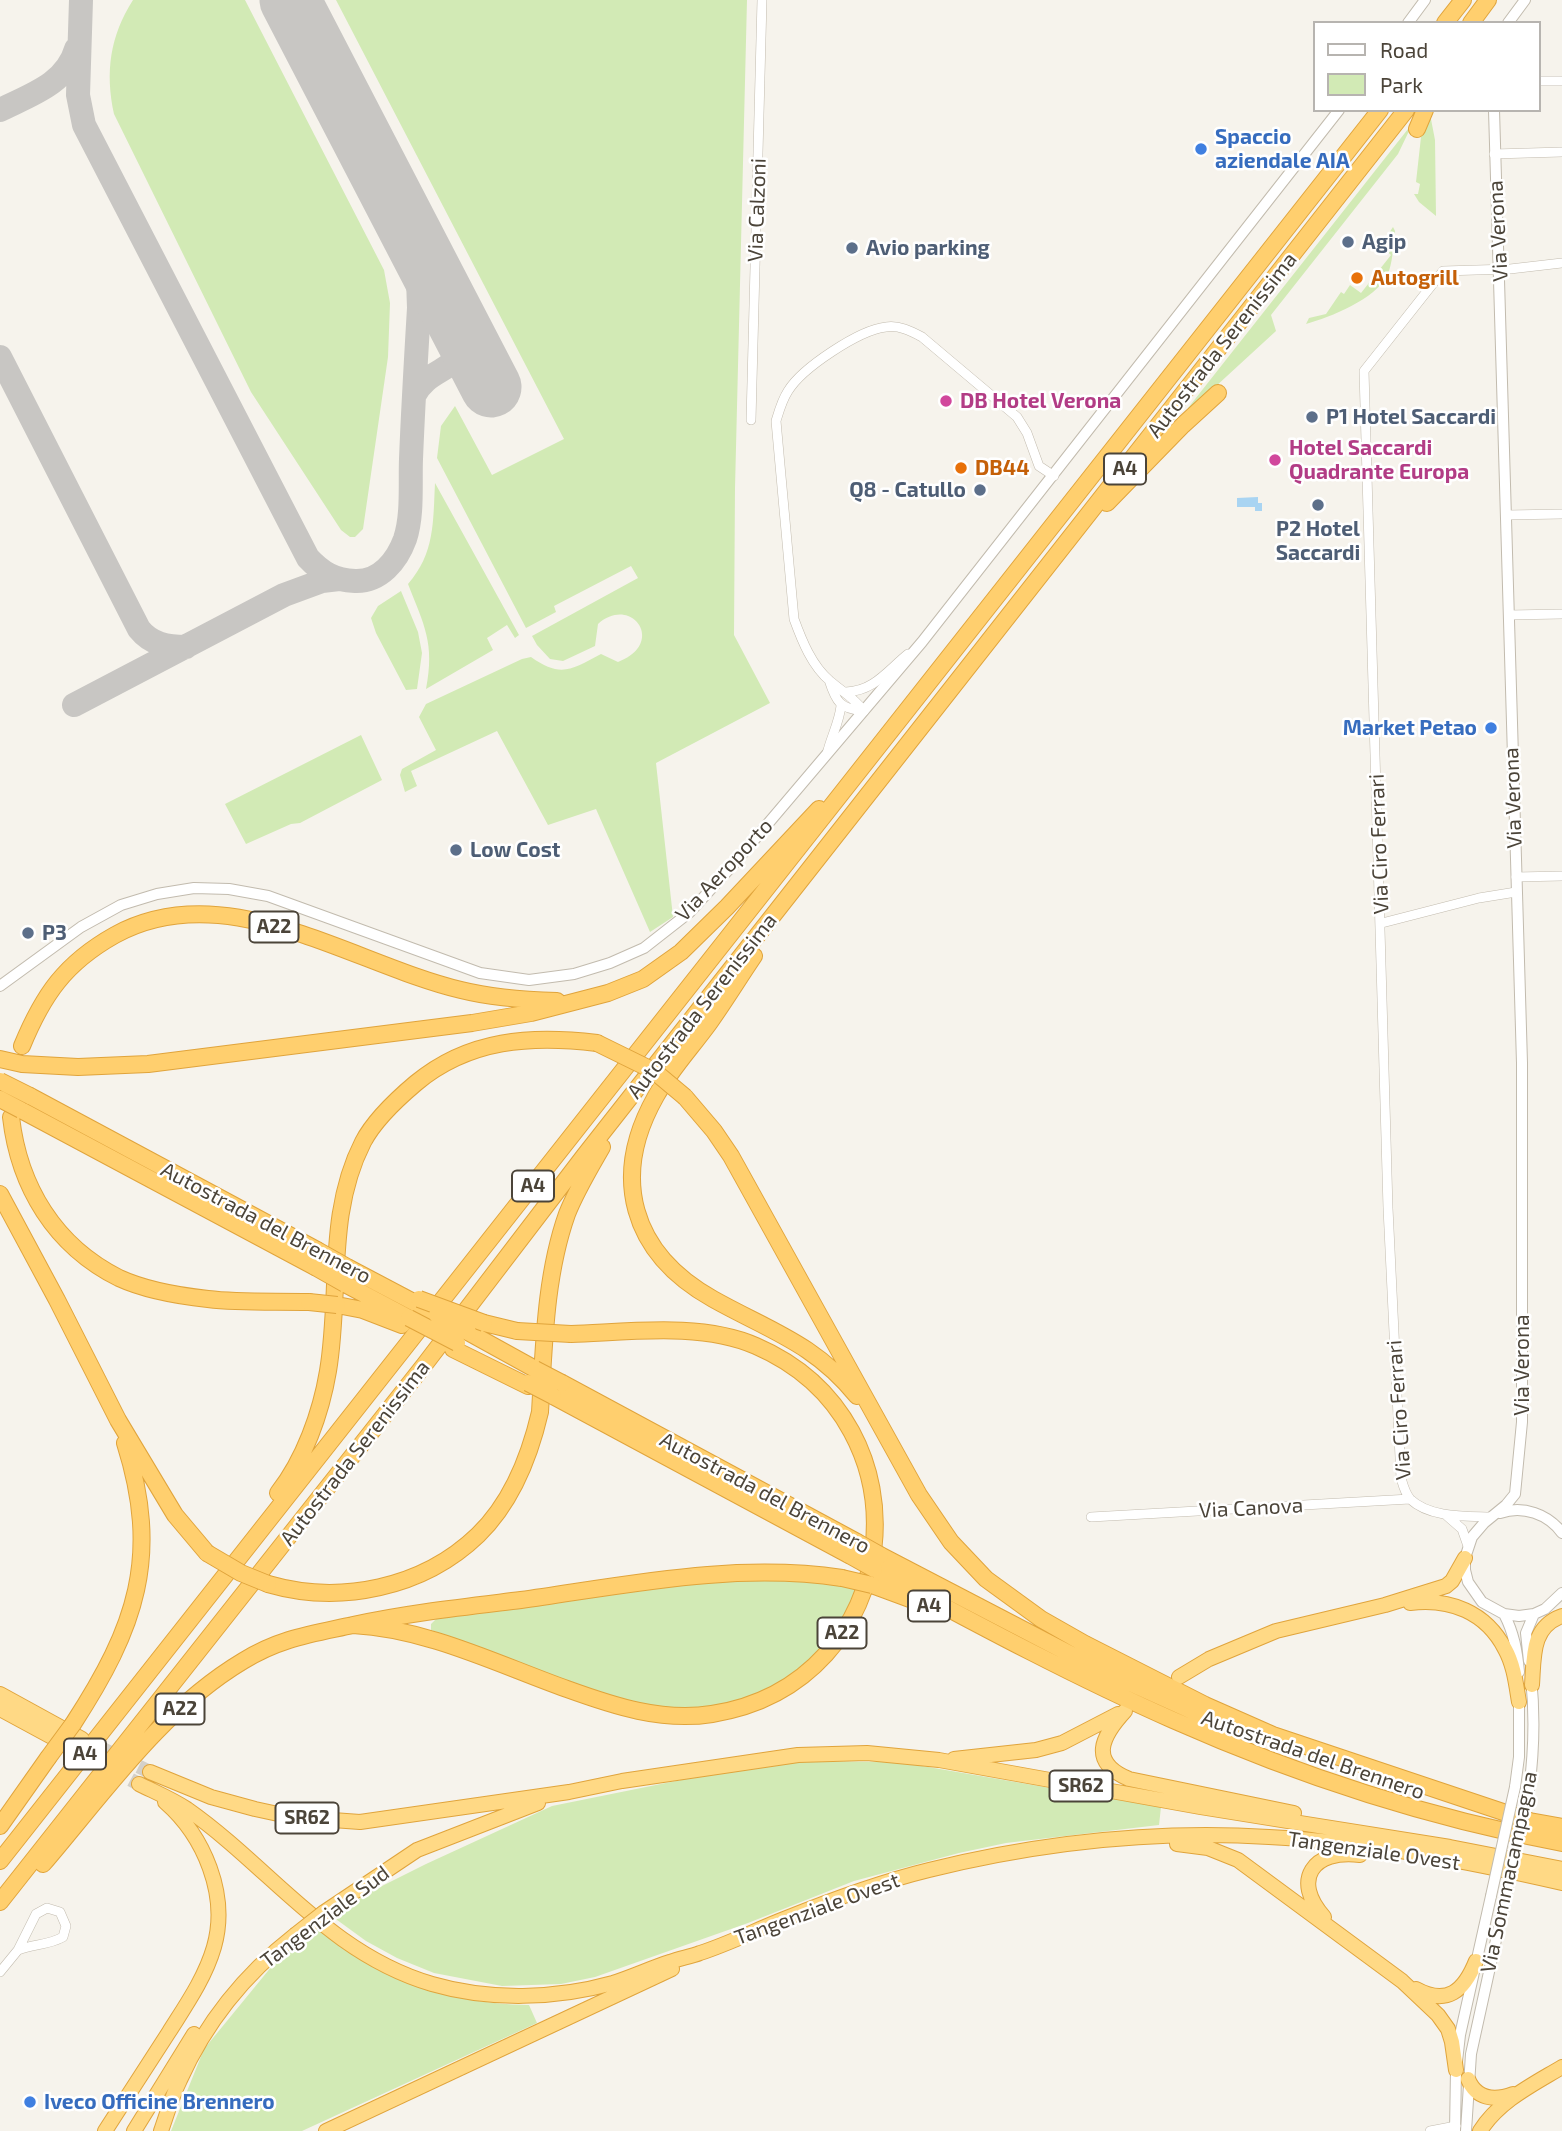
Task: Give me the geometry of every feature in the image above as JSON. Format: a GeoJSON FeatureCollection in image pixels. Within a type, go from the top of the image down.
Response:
{"type":"FeatureCollection","features":[{"type":"Feature","properties":{"kind":"highway"},"geometry":{"type":"LineString","coordinates":[[1447,21],[1462,0]]}},
{"type":"Feature","properties":{"kind":"highway"},"geometry":{"type":"LineString","coordinates":[[1474,21],[1488,0]]}},
{"type":"Feature","properties":{"kind":"highway","name":"Autostrada Serenissima"},"geometry":{"type":"LineString","coordinates":[[0,1861],[1378,112]]}},
{"type":"Feature","properties":{"kind":"highway","name":"Autostrada Serenissima"},"geometry":{"type":"LineString","coordinates":[[0,1902],[425,1364],[842,827],[1404,112]]}},
{"type":"Feature","properties":{"kind":"highway"},"geometry":{"type":"LineString","coordinates":[[1418,129],[1424,112]]}},
{"type":"Feature","properties":{"kind":"highway"},"geometry":{"type":"LineString","coordinates":[[1079,527],[1116,495],[1183,425],[1218,393]]}},
{"type":"Feature","properties":{"kind":"highway","name":"A4"},"geometry":{"type":"LineString","coordinates":[[577,1002],[643,979],[681,952],[727,907],[897,725]]}},
{"type":"Feature","properties":{"kind":"highway"},"geometry":{"type":"LineString","coordinates":[[842,827],[712,1020],[662,1086],[638,1138],[631,1177],[632,1192],[642,1224],[665,1263],[691,1286],[799,1343],[823,1360],[840,1376],[880,1425]]}},
{"type":"Feature","properties":{"kind":"highway","name":"A22"},"geometry":{"type":"LineString","coordinates":[[22,1046],[37,1010],[63,974],[95,946],[135,924],[178,915],[219,915],[280,928],[461,990],[516,1000],[577,1002]]}},
{"type":"Feature","properties":{"kind":"highway"},"geometry":{"type":"LineString","coordinates":[[0,1059],[22,1064],[78,1068],[148,1064],[471,1023],[577,1002]]}},
{"type":"Feature","properties":{"kind":"highway"},"geometry":{"type":"LineString","coordinates":[[169,1647],[219,1570],[285,1484],[312,1429],[328,1371],[341,1205],[351,1169],[364,1140],[382,1115],[404,1093],[431,1070],[451,1059],[481,1047],[517,1040],[559,1038],[597,1043],[654,1070],[685,1097],[714,1131],[731,1156],[919,1495],[951,1542],[986,1579],[1041,1619],[1169,1688],[1273,1735],[1533,1822]]}},
{"type":"Feature","properties":{"kind":"highway","name":"Autostrada del Brennero"},"geometry":{"type":"LineString","coordinates":[[0,1081],[21,1108]]}},
{"type":"Feature","properties":{"kind":"highway"},"geometry":{"type":"LineString","coordinates":[[0,1194],[118,1420],[175,1515],[207,1553],[241,1573],[296,1592],[348,1593],[409,1578],[455,1554],[479,1534],[495,1514],[522,1469],[538,1420],[549,1293],[560,1235],[568,1211],[589,1169],[638,1088]]}},
{"type":"Feature","properties":{"kind":"highway","name":"Autostrada del Brennero"},"geometry":{"type":"LineString","coordinates":[[0,1099],[316,1259],[414,1312]]}},
{"type":"Feature","properties":{"kind":"highway"},"geometry":{"type":"LineString","coordinates":[[21,1108],[15,1146],[30,1189],[57,1230],[88,1260],[122,1279],[164,1291],[209,1299],[309,1302],[363,1310],[414,1312]]}},
{"type":"Feature","properties":{"kind":"highway","name":"Autostrada del Brennero"},"geometry":{"type":"LineString","coordinates":[[347,1276],[367,1277],[459,1341],[877,1562],[1213,1721],[1260,1740],[1420,1793],[1562,1827]]}},
{"type":"Feature","properties":{"kind":"highway","name":"A22"},"geometry":{"type":"LineString","coordinates":[[354,1625],[392,1629],[424,1637],[601,1701],[643,1712],[676,1716],[725,1712],[764,1699],[810,1669],[842,1633],[860,1600],[871,1570],[876,1533],[875,1510],[872,1488],[857,1441],[841,1414],[824,1393],[788,1362],[753,1344],[699,1333],[654,1331],[571,1334],[517,1331],[414,1312]]}},
{"type":"Feature","properties":{"kind":"highway"},"geometry":{"type":"LineString","coordinates":[[459,1341],[530,1379]]}},
{"type":"Feature","properties":{"kind":"highway","name":"Autostrada del Brennero"},"geometry":{"type":"LineString","coordinates":[[555,1392],[582,1412],[853,1549]]}},
{"type":"Feature","properties":{"kind":"highway"},"geometry":{"type":"LineString","coordinates":[[0,1826],[73,1724],[109,1666],[129,1619],[139,1585],[139,1503],[132,1466],[118,1420]]}},
{"type":"Feature","properties":{"kind":"highway"},"geometry":{"type":"LineString","coordinates":[[1179,1677],[1209,1659],[1276,1630],[1385,1605],[1446,1586],[1452,1581],[1467,1552]]}},
{"type":"Feature","properties":{"kind":"highway","name":"Autostrada del Brennero"},"geometry":{"type":"LineString","coordinates":[[877,1562],[985,1628],[1144,1707],[1273,1761],[1432,1812],[1562,1843]]}},
{"type":"Feature","properties":{"kind":"highway","name":"A22"},"geometry":{"type":"LineString","coordinates":[[140,1751],[185,1704],[225,1672],[255,1654],[304,1634],[373,1619],[701,1576],[776,1571],[842,1578]]}},
{"type":"Feature","properties":{"kind":"highway","name":"A4"},"geometry":{"type":"LineString","coordinates":[[842,1578],[872,1586],[985,1628]]}},
{"type":"Feature","properties":{"kind":"highway"},"geometry":{"type":"LineString","coordinates":[[1385,1605],[1446,1602],[1468,1610],[1482,1620],[1495,1632],[1506,1650],[1520,1702]]}},
{"type":"Feature","properties":{"kind":"highway"},"geometry":{"type":"LineString","coordinates":[[1532,1685],[1536,1639],[1548,1622],[1562,1616]]}},
{"type":"Feature","properties":{"kind":"highway"},"geometry":{"type":"LineString","coordinates":[[0,1694],[78,1744],[0,1709]]}},
{"type":"Feature","properties":{"kind":"highway","name":"SR62"},"geometry":{"type":"LineString","coordinates":[[939,1760],[1036,1750],[1062,1743],[1125,1711],[1107,1733],[1103,1747],[1106,1762],[1120,1775],[1397,1838]]}},
{"type":"Feature","properties":{"kind":"highway","name":"A4"},"geometry":{"type":"LineString","coordinates":[[0,1916],[140,1751]]}},
{"type":"Feature","properties":{"kind":"highway","name":"Tangenziale Ovest"},"geometry":{"type":"LineString","coordinates":[[150,1772],[211,1797],[254,1809],[292,1817],[360,1822],[798,1755],[867,1754],[939,1760],[1562,1869]]}},
{"type":"Feature","properties":{"kind":"highway","name":"Tangenziale Ovest"},"geometry":{"type":"LineString","coordinates":[[105,2131],[205,1972],[215,1946],[219,1918],[215,1886],[206,1856],[173,1809],[145,1787],[184,1807],[227,1840],[331,1933],[394,1970],[432,1984],[467,1992],[513,1996],[550,1995],[614,1983],[701,1953],[789,1917],[928,1870],[1027,1850],[1113,1839],[1266,1836],[1327,1841],[1562,1883]]}},
{"type":"Feature","properties":{"kind":"highway","name":"Tangenziale Sud"},"geometry":{"type":"LineString","coordinates":[[161,2131],[179,2081],[200,2041],[235,1992],[264,1959],[323,1913],[416,1850],[569,1792]]}},
{"type":"Feature","properties":{"kind":"highway"},"geometry":{"type":"LineString","coordinates":[[1113,1839],[1198,1846],[1228,1856],[1259,1874],[1402,1981],[1444,2022],[1452,2042],[1456,2070]]}},
{"type":"Feature","properties":{"kind":"highway"},"geometry":{"type":"LineString","coordinates":[[1334,1928],[1312,1903],[1308,1890],[1313,1869],[1329,1856],[1345,1853],[1418,1864],[1462,1863]]}},
{"type":"Feature","properties":{"kind":"highway"},"geometry":{"type":"LineString","coordinates":[[326,2131],[655,1978],[701,1953]]}},
{"type":"Feature","properties":{"kind":"highway"},"geometry":{"type":"LineString","coordinates":[[134,2131],[206,2018],[231,1987],[264,1959]]}},
{"type":"Feature","properties":{"kind":"highway"},"geometry":{"type":"LineString","coordinates":[[1402,1981],[1424,1993],[1447,1995],[1463,1986],[1476,1961]]}},
{"type":"Feature","properties":{"kind":"highway"},"geometry":{"type":"LineString","coordinates":[[1480,2131],[1492,2115],[1521,2092],[1562,2067]]}},
{"type":"Feature","properties":{"kind":"highway"},"geometry":{"type":"LineString","coordinates":[[1468,2079],[1474,2090],[1487,2097],[1502,2098],[1521,2092]]}},
{"type":"Feature","properties":{"kind":"street","name":"Via Calzoni"},"geometry":{"type":"LineString","coordinates":[[751,420],[762,0]]}},
{"type":"Feature","properties":{"kind":"street"},"geometry":{"type":"LineString","coordinates":[[1409,21],[1425,0]]}},
{"type":"Feature","properties":{"kind":"street"},"geometry":{"type":"LineString","coordinates":[[1509,21],[1525,0]]}},
{"type":"Feature","properties":{"kind":"street"},"geometry":{"type":"LineString","coordinates":[[1541,82],[1562,81]]}},
{"type":"Feature","properties":{"kind":"street","name":"Via Aeroporto"},"geometry":{"type":"LineString","coordinates":[[0,986],[81,927],[121,905],[157,894],[194,888],[229,889],[268,896],[480,973],[529,980],[573,974],[610,963],[644,948],[690,912],[922,642],[1337,112]]}},
{"type":"Feature","properties":{"kind":"street","name":"Via Verona"},"geometry":{"type":"LineString","coordinates":[[1494,112],[1522,1063],[1522,1422],[1517,1485]]}},
{"type":"Feature","properties":{"kind":"street"},"geometry":{"type":"LineString","coordinates":[[1494,154],[1562,152]]}},
{"type":"Feature","properties":{"kind":"street"},"geometry":{"type":"LineString","coordinates":[[1500,270],[1562,263]]}},
{"type":"Feature","properties":{"kind":"street","name":"Via Ciro Ferrari"},"geometry":{"type":"LineString","coordinates":[[1410,1499],[1401,1478],[1398,1439],[1381,996],[1382,923],[1364,371],[1443,271],[1500,270]]}},
{"type":"Feature","properties":{"kind":"street"},"geometry":{"type":"LineString","coordinates":[[864,711],[846,692],[829,680],[802,643],[794,619],[776,421],[787,392],[808,369],[841,347],[869,333],[885,327],[911,330],[1017,417],[1027,433],[1039,466],[1054,476]]}},
{"type":"Feature","properties":{"kind":"street"},"geometry":{"type":"LineString","coordinates":[[1507,515],[1562,514]]}},
{"type":"Feature","properties":{"kind":"street"},"geometry":{"type":"LineString","coordinates":[[1509,615],[1562,614]]}},
{"type":"Feature","properties":{"kind":"street"},"geometry":{"type":"LineString","coordinates":[[846,692],[860,691],[873,685],[922,642]]}},
{"type":"Feature","properties":{"kind":"street"},"geometry":{"type":"LineString","coordinates":[[829,680],[841,706],[864,711]]}},
{"type":"Feature","properties":{"kind":"street"},"geometry":{"type":"LineString","coordinates":[[826,756],[841,706]]}},
{"type":"Feature","properties":{"kind":"street"},"geometry":{"type":"LineString","coordinates":[[1516,877],[1562,876]]}},
{"type":"Feature","properties":{"kind":"street"},"geometry":{"type":"LineString","coordinates":[[1382,923],[1479,898],[1516,892]]}},
{"type":"Feature","properties":{"kind":"street"},"geometry":{"type":"LineString","coordinates":[[1517,1485],[1519,1493],[1532,1511]]}},
{"type":"Feature","properties":{"kind":"street"},"geometry":{"type":"LineString","coordinates":[[1467,1552],[1477,1529],[1511,1500],[1517,1485]]}},
{"type":"Feature","properties":{"kind":"street"},"geometry":{"type":"LineString","coordinates":[[1410,1499],[1421,1506],[1445,1514],[1493,1516],[1506,1511],[1532,1511],[1558,1524],[1562,1533]]}},
{"type":"Feature","properties":{"kind":"street","name":"Via Canova"},"geometry":{"type":"LineString","coordinates":[[1091,1517],[1410,1499]]}},
{"type":"Feature","properties":{"kind":"street"},"geometry":{"type":"LineString","coordinates":[[1445,1514],[1458,1523],[1467,1552],[1468,1582],[1482,1602],[1504,1614],[1519,1616],[1545,1609],[1562,1593]]}},
{"type":"Feature","properties":{"kind":"street","name":"Via Sommacampagna"},"geometry":{"type":"LineString","coordinates":[[1459,2129],[1456,2070],[1460,2035],[1516,1787],[1519,1757],[1520,1702],[1515,1642],[1504,1614]]}},
{"type":"Feature","properties":{"kind":"street","name":"Via Sommacampagna"},"geometry":{"type":"LineString","coordinates":[[1459,2129],[1477,2020],[1530,1790],[1534,1759],[1532,1685],[1526,1633],[1534,1614]]}},
{"type":"Feature","properties":{"kind":"street"},"geometry":{"type":"LineString","coordinates":[[0,1972],[19,1950],[36,1914],[47,1908],[60,1912],[66,1926],[63,1937],[19,1950]]}},
{"type":"Feature","properties":{"kind":"street"},"geometry":{"type":"LineString","coordinates":[[1430,2131],[1459,2129]]}},
{"type":"Feature","properties":{"kind":"green space"},"geometry":{"type":"Polygon","coordinates":[[[133,0],[245,0],[384,270],[390,303],[388,357],[363,529],[355,537],[350,537],[341,530],[251,392],[114,114],[110,84],[111,55],[119,27],[133,0]]]}},
{"type":"Feature","properties":{"kind":"green space"},"geometry":{"type":"Polygon","coordinates":[[[336,0],[747,0],[734,635],[770,703],[656,763],[673,917],[650,932],[596,809],[548,825],[497,731],[411,771],[417,786],[405,792],[400,775],[402,769],[436,750],[419,717],[426,704],[522,659],[531,657],[550,668],[566,669],[574,668],[601,654],[618,662],[633,654],[640,644],[642,634],[639,625],[632,618],[622,615],[611,616],[598,624],[595,646],[563,661],[550,659],[532,636],[638,578],[631,566],[554,606],[556,612],[526,628],[437,458],[441,426],[455,406],[492,475],[564,439],[336,0]]]}},
{"type":"Feature","properties":{"kind":"green space"},"geometry":{"type":"Polygon","coordinates":[[[1430,114],[1435,140],[1436,216],[1419,202],[1414,194],[1418,194],[1420,184],[1416,182],[1421,137],[1430,114]]]}},
{"type":"Feature","properties":{"kind":"green space"},"geometry":{"type":"Polygon","coordinates":[[[1408,129],[1398,154],[1271,315],[1276,331],[1190,410],[1188,408],[1408,129]]]}},
{"type":"Feature","properties":{"kind":"green space"},"geometry":{"type":"Polygon","coordinates":[[[1393,227],[1395,231],[1390,266],[1381,284],[1351,306],[1306,324],[1309,318],[1326,314],[1341,292],[1344,294],[1350,285],[1361,293],[1391,255],[1384,249],[1391,239],[1387,236],[1393,227]]]}},
{"type":"Feature","properties":{"kind":"green space"},"geometry":{"type":"Polygon","coordinates":[[[435,483],[519,635],[515,638],[507,625],[487,638],[493,650],[426,689],[428,646],[423,623],[408,584],[428,549],[433,524],[435,483]]]}},
{"type":"Feature","properties":{"kind":"green space"},"geometry":{"type":"Polygon","coordinates":[[[401,591],[418,632],[422,653],[417,689],[406,690],[371,618],[378,606],[401,591]]]}},
{"type":"Feature","properties":{"kind":"green space"},"geometry":{"type":"Polygon","coordinates":[[[361,735],[382,780],[300,823],[291,824],[246,844],[225,804],[361,735]]]}},
{"type":"Feature","properties":{"kind":"green space"},"geometry":{"type":"Polygon","coordinates":[[[775,1575],[860,1588],[825,1648],[790,1678],[752,1698],[689,1710],[623,1702],[431,1630],[431,1624],[438,1617],[579,1596],[775,1575]]]}},
{"type":"Feature","properties":{"kind":"green space"},"geometry":{"type":"Polygon","coordinates":[[[799,1761],[899,1762],[1161,1807],[1159,1825],[1006,1843],[959,1853],[854,1881],[748,1923],[595,1977],[561,1984],[502,1986],[434,1973],[397,1958],[366,1941],[333,1917],[368,1893],[552,1806],[735,1769],[799,1761]]]}},
{"type":"Feature","properties":{"kind":"green space"},"geometry":{"type":"Polygon","coordinates":[[[316,1929],[391,1975],[441,1994],[529,2005],[537,2023],[302,2131],[171,2131],[204,2049],[281,1955],[316,1929]]]}},
{"type":"Feature","properties":{"kind":"water"},"geometry":{"type":"Polygon","coordinates":[[[1258,497],[1258,503],[1262,503],[1262,511],[1255,511],[1255,507],[1237,507],[1237,498],[1258,497]]]}},
{"type":"Feature","properties":{"kind":"taxiway"},"geometry":{"type":"LineString","coordinates":[[81,0],[78,95],[84,125],[308,558],[318,568],[341,579],[364,580],[380,574],[402,547],[408,530],[419,308],[418,279],[408,229]]}},
{"type":"Feature","properties":{"kind":"taxiway"},"geometry":{"type":"LineString","coordinates":[[0,110],[55,80],[71,61],[76,49]]}},
{"type":"Feature","properties":{"kind":"taxiway"},"geometry":{"type":"LineString","coordinates":[[414,396],[429,378],[454,362],[460,354],[463,345],[462,331]]}},
{"type":"Feature","properties":{"kind":"taxiway"},"geometry":{"type":"LineString","coordinates":[[0,357],[139,629],[160,644],[186,647]]}},
{"type":"Feature","properties":{"kind":"taxiway"},"geometry":{"type":"LineString","coordinates":[[74,705],[284,595],[322,581],[339,579]]}},
{"type":"Feature","properties":{"kind":"runway"},"geometry":{"type":"LineString","coordinates":[[290,0],[491,387]]}},
{"type":"Feature","properties":{"kind":"tunnel"},"geometry":{"type":"LineString","coordinates":[[82,1739],[150,1772]]}},
{"type":"Feature","properties":{"kind":"tunnel"},"geometry":{"type":"LineString","coordinates":[[75,1750],[139,1784]]}},
{"type":"Feature","properties":{"kind":"place","name":"Spaccio aziendale AIA"},"geometry":{"type":"Point","coordinates":[1201,149]}},
{"type":"Feature","properties":{"kind":"place","name":"Agip"},"geometry":{"type":"Point","coordinates":[1348,242]}},
{"type":"Feature","properties":{"kind":"place","name":"Avio parking"},"geometry":{"type":"Point","coordinates":[852,248]}},
{"type":"Feature","properties":{"kind":"place","name":"Autogrill"},"geometry":{"type":"Point","coordinates":[1357,278]}},
{"type":"Feature","properties":{"kind":"place","name":"DB Hotel Verona"},"geometry":{"type":"Point","coordinates":[946,401]}},
{"type":"Feature","properties":{"kind":"place","name":"P1 Hotel Saccardi"},"geometry":{"type":"Point","coordinates":[1312,417]}},
{"type":"Feature","properties":{"kind":"place","name":"Hotel Saccardi Quadrante Europa"},"geometry":{"type":"Point","coordinates":[1275,460]}},
{"type":"Feature","properties":{"kind":"place","name":"DB44"},"geometry":{"type":"Point","coordinates":[961,468]}},
{"type":"Feature","properties":{"kind":"place","name":"Q8 - Catullo"},"geometry":{"type":"Point","coordinates":[980,490]}},
{"type":"Feature","properties":{"kind":"place","name":"P2 Hotel Saccardi"},"geometry":{"type":"Point","coordinates":[1318,505]}},
{"type":"Feature","properties":{"kind":"place","name":"Market Petao"},"geometry":{"type":"Point","coordinates":[1491,728]}},
{"type":"Feature","properties":{"kind":"place","name":"Low Cost"},"geometry":{"type":"Point","coordinates":[456,850]}},
{"type":"Feature","properties":{"kind":"place","name":"P3"},"geometry":{"type":"Point","coordinates":[28,933]}},
{"type":"Feature","properties":{"kind":"place","name":"Iveco Officine Brennero"},"geometry":{"type":"Point","coordinates":[30,2102]}}]}
